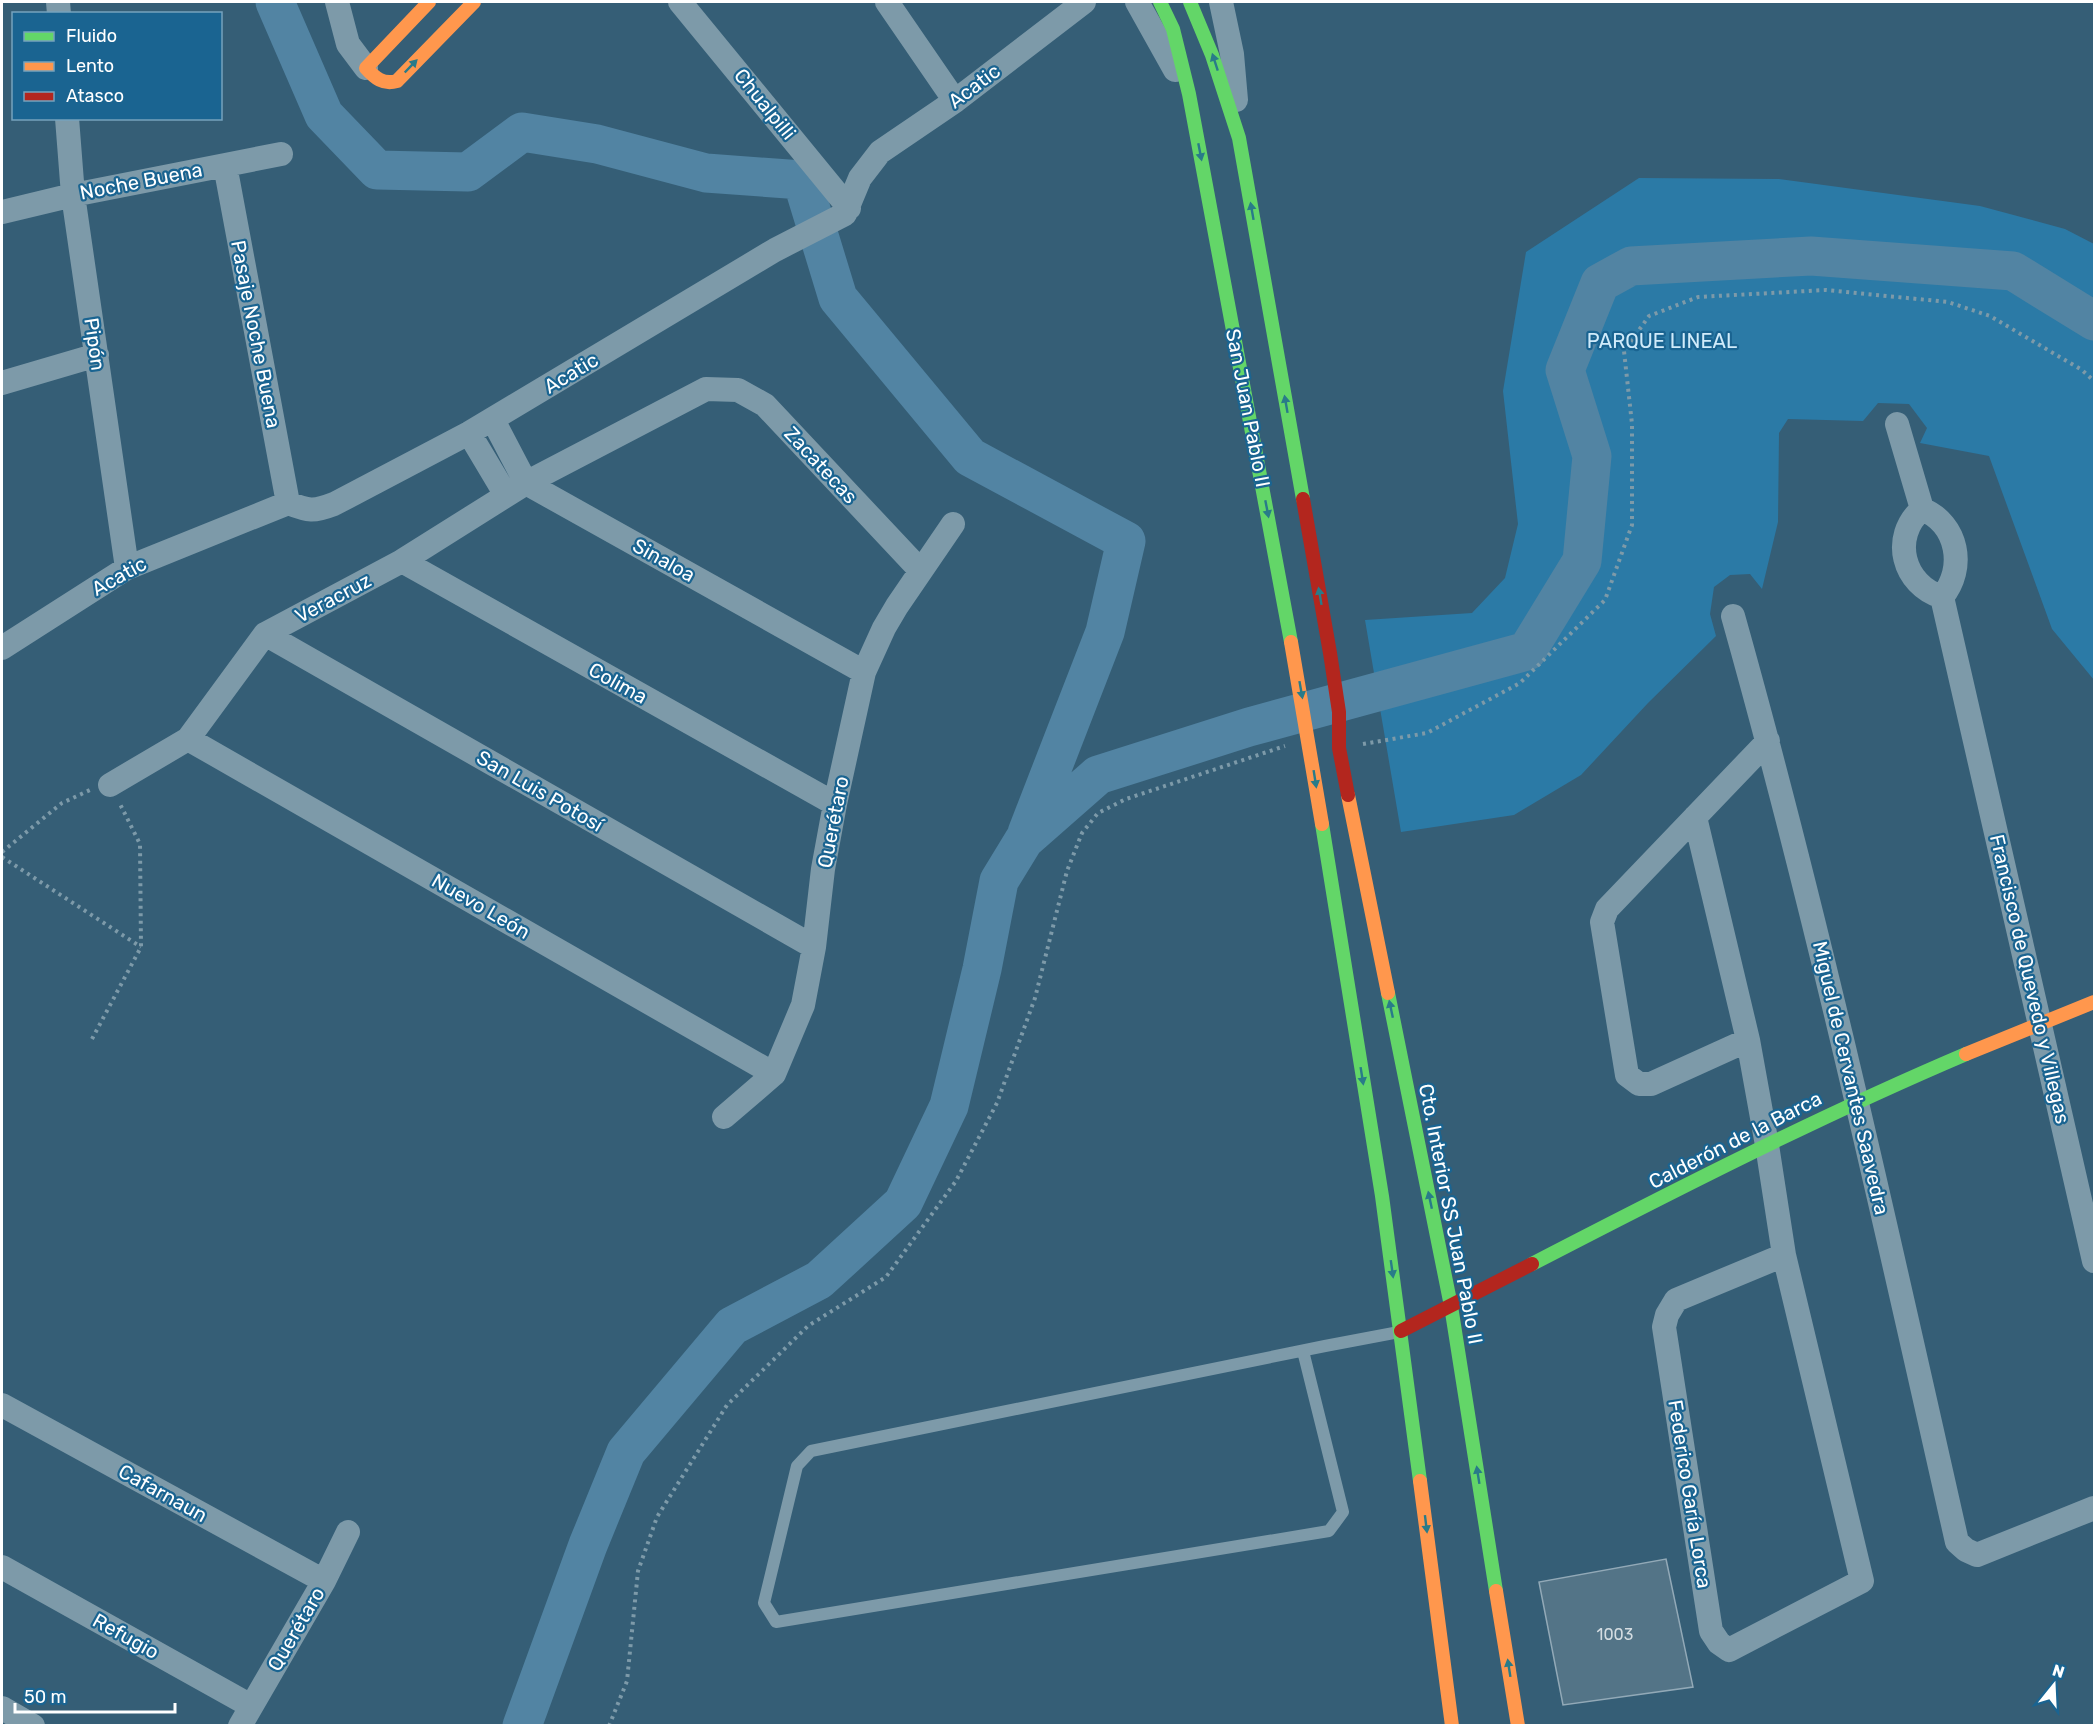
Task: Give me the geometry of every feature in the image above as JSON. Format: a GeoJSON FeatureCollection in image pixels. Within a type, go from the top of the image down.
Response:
{"type":"FeatureCollection","features":[{"type":"Feature","properties":{"kind":"main road"},"geometry":{"type":"LineString","coordinates":[[429,2],[366,68],[380,83],[389,85],[397,81],[474,2]]}},
{"type":"Feature","properties":{"kind":"main road","name":"San Juan Pablo II"},"geometry":{"type":"LineString","coordinates":[[1160,2],[1173,29],[1189,94],[1309,738]]}},
{"type":"Feature","properties":{"kind":"main road","name":"San Juan Pablo II"},"geometry":{"type":"LineString","coordinates":[[1190,2],[1212,55],[1239,138],[1339,712]]}},
{"type":"Feature","properties":{"kind":"main road","name":"Cto. Interior SS Juan Pablo II"},"geometry":{"type":"LineString","coordinates":[[1339,712],[1339,748],[1451,1306],[1518,1725]]}},
{"type":"Feature","properties":{"kind":"main road"},"geometry":{"type":"LineString","coordinates":[[1309,738],[1382,1196],[1452,1725]]}},
{"type":"Feature","properties":{"kind":"main road","name":"Calderón de la Barca"},"geometry":{"type":"LineString","coordinates":[[1401,1331],[1858,1100],[2041,1022],[2094,1002]]}},
{"type":"Feature","properties":{"kind":"street"},"geometry":{"type":"LineString","coordinates":[[337,2],[348,44],[366,68]]}},
{"type":"Feature","properties":{"kind":"street","name":"Chualpilli"},"geometry":{"type":"LineString","coordinates":[[680,2],[847,211]]}},
{"type":"Feature","properties":{"kind":"street"},"geometry":{"type":"LineString","coordinates":[[887,2],[955,101]]}},
{"type":"Feature","properties":{"kind":"street","name":"Acatic"},"geometry":{"type":"LineString","coordinates":[[2,648],[127,568],[288,503],[305,510],[316,511],[334,504],[469,434],[775,250],[847,211],[860,178],[880,152],[955,101],[1084,2]]}},
{"type":"Feature","properties":{"kind":"street","name":"San Juan Pablo II"},"geometry":{"type":"LineString","coordinates":[[1137,2],[1189,94]]}},
{"type":"Feature","properties":{"kind":"street"},"geometry":{"type":"LineString","coordinates":[[1212,2],[1225,37],[1234,78]]}},
{"type":"Feature","properties":{"kind":"street","name":"San Juan Pablo II"},"geometry":{"type":"LineString","coordinates":[[1221,2],[1228,30],[1239,138]]}},
{"type":"Feature","properties":{"kind":"street","name":"Pipón"},"geometry":{"type":"LineString","coordinates":[[67,120],[73,195],[127,568]]}},
{"type":"Feature","properties":{"kind":"street","name":"Noche Buena"},"geometry":{"type":"LineString","coordinates":[[2,212],[73,195],[281,154]]}},
{"type":"Feature","properties":{"kind":"street","name":"Pasaje Noche Buena"},"geometry":{"type":"LineString","coordinates":[[225,165],[288,503]]}},
{"type":"Feature","properties":{"kind":"street"},"geometry":{"type":"LineString","coordinates":[[2,383],[97,355]]}},
{"type":"Feature","properties":{"kind":"street","name":"Veracruz"},"geometry":{"type":"LineString","coordinates":[[110,785],[188,739],[265,634],[402,561],[516,489],[706,389]]}},
{"type":"Feature","properties":{"kind":"street","name":"Zacatecas"},"geometry":{"type":"LineString","coordinates":[[706,389],[738,390],[765,405],[920,570]]}},
{"type":"Feature","properties":{"kind":"street"},"geometry":{"type":"LineString","coordinates":[[493,420],[516,489]]}},
{"type":"Feature","properties":{"kind":"street"},"geometry":{"type":"LineString","coordinates":[[1897,424],[1922,509],[1941,520],[1948,529],[1954,545],[1955,566],[1950,588],[1942,597],[1931,594],[1921,585],[1912,575],[1907,563],[1906,531],[1911,518],[1922,509]]}},
{"type":"Feature","properties":{"kind":"street","name":"Sinaloa"},"geometry":{"type":"LineString","coordinates":[[469,434],[516,489],[864,672]]}},
{"type":"Feature","properties":{"kind":"street","name":"Querétaro"},"geometry":{"type":"LineString","coordinates":[[724,1117],[774,1074],[803,1005],[835,804],[864,672],[884,628],[920,570],[953,524]]}},
{"type":"Feature","properties":{"kind":"street","name":"Colima"},"geometry":{"type":"LineString","coordinates":[[402,561],[835,804]]}},
{"type":"Feature","properties":{"kind":"street","name":"Francisco de Quevedo y Villegas"},"geometry":{"type":"LineString","coordinates":[[1942,597],[2094,1261]]}},
{"type":"Feature","properties":{"kind":"street","name":"Miguel de Cervantes Saavedra"},"geometry":{"type":"LineString","coordinates":[[1733,616],[1768,741],[1858,1100],[1956,1542],[1977,1555],[2094,1508]]}},
{"type":"Feature","properties":{"kind":"street","name":"San Luis Potosí"},"geometry":{"type":"LineString","coordinates":[[265,634],[814,947]]}},
{"type":"Feature","properties":{"kind":"street","name":"Nuevo León"},"geometry":{"type":"LineString","coordinates":[[188,739],[774,1074]]}},
{"type":"Feature","properties":{"kind":"street"},"geometry":{"type":"LineString","coordinates":[[1748,1040],[1651,1084],[1639,1084],[1627,1075],[1602,922],[1607,909],[1768,741]]}},
{"type":"Feature","properties":{"kind":"street"},"geometry":{"type":"LineString","coordinates":[[1695,817],[1748,1040],[1784,1255]]}},
{"type":"Feature","properties":{"kind":"street","name":"Federico Garía Lorca"},"geometry":{"type":"LineString","coordinates":[[1784,1255],[1862,1581],[1729,1650],[1719,1643],[1711,1631],[1664,1327],[1667,1315],[1676,1300],[1784,1255]]}},
{"type":"Feature","properties":{"kind":"street","name":"Cafarnaun"},"geometry":{"type":"LineString","coordinates":[[2,1405],[324,1581]]}},
{"type":"Feature","properties":{"kind":"street","name":"Querétaro"},"geometry":{"type":"LineString","coordinates":[[245,1716],[324,1581],[348,1532]]}},
{"type":"Feature","properties":{"kind":"street","name":"Refugio"},"geometry":{"type":"LineString","coordinates":[[2,1567],[245,1716]]}},
{"type":"Feature","properties":{"kind":"street"},"geometry":{"type":"LineString","coordinates":[[2,1708],[33,1725]]}},
{"type":"Feature","properties":{"kind":"lane"},"geometry":{"type":"LineString","coordinates":[[1303,1351],[1343,1512],[1329,1531],[776,1622],[764,1603],[798,1466],[811,1451],[1401,1331]]}},
{"type":"Feature","properties":{"kind":"path"},"geometry":{"type":"LineString","coordinates":[[1339,748],[1427,733],[1520,684],[1605,600],[1632,525],[1632,424],[1623,351],[1649,316],[1698,297],[1826,290],[1947,302],[1990,316],[2082,370],[2094,381]]}},
{"type":"Feature","properties":{"kind":"path"},"geometry":{"type":"LineString","coordinates":[[609,1725],[627,1681],[638,1571],[657,1517],[727,1405],[808,1326],[886,1277],[957,1181],[997,1103],[1035,998],[1067,871],[1082,833],[1098,813],[1126,799],[1309,738]]}},
{"type":"Feature","properties":{"kind":"path"},"geometry":{"type":"LineString","coordinates":[[2,852],[62,803],[86,791],[110,785],[140,844],[141,947],[92,1040]]}},
{"type":"Feature","properties":{"kind":"path"},"geometry":{"type":"LineString","coordinates":[[2,857],[141,947]]}},
{"type":"Feature","properties":{"kind":"green space","name":"PARQUE LINEAL"},"geometry":{"type":"Polygon","coordinates":[[[1639,178],[1779,179],[1980,206],[2065,229],[2094,244],[2094,680],[2052,629],[1989,456],[1920,443],[1927,428],[1909,404],[1878,403],[1863,421],[1788,419],[1779,433],[1778,522],[1762,589],[1750,574],[1730,575],[1714,587],[1710,614],[1716,636],[1648,703],[1581,775],[1514,815],[1401,832],[1365,620],[1472,613],[1505,578],[1518,524],[1503,391],[1526,252],[1639,178]]]}},
{"type":"Feature","properties":{"kind":"building"},"geometry":{"type":"Polygon","coordinates":[[[1666,1559],[1693,1687],[1563,1705],[1539,1582],[1666,1559]]]}},
{"type":"Feature","properties":{"kind":"waterway"},"geometry":{"type":"LineString","coordinates":[[275,2],[324,115],[377,170],[468,172],[522,132],[597,144],[706,173],[802,180],[838,298],[970,457],[1126,541],[1105,632],[1027,833]]}},
{"type":"Feature","properties":{"kind":"waterway"},"geometry":{"type":"LineString","coordinates":[[522,1726],[588,1545],[626,1452],[732,1326],[819,1280],[903,1203],[949,1106],[982,969],[999,881],[1024,840],[1098,775],[1249,727],[1527,651],[1582,561],[1592,456],[1565,370],[1600,283],[1631,266],[1811,256],[2013,271],[2094,321]]}},
{"type":"Feature","properties":{"kind":"traffic: fast"},"geometry":{"type":"LineString","coordinates":[[1160,2],[1173,29],[1189,94],[1291,642]]}},
{"type":"Feature","properties":{"kind":"traffic: fast"},"geometry":{"type":"LineString","coordinates":[[1190,2],[1212,55],[1239,138],[1303,499]]}},
{"type":"Feature","properties":{"kind":"traffic: fast"},"geometry":{"type":"LineString","coordinates":[[1322,824],[1382,1196],[1420,1481]]}},
{"type":"Feature","properties":{"kind":"traffic: fast"},"geometry":{"type":"LineString","coordinates":[[1388,993],[1451,1306],[1496,1591]]}},
{"type":"Feature","properties":{"kind":"traffic: fast"},"geometry":{"type":"LineString","coordinates":[[1532,1264],[1801,1129],[1966,1054]]}},
{"type":"Feature","properties":{"kind":"traffic: slow"},"geometry":{"type":"LineString","coordinates":[[429,2],[366,68],[376,78],[388,82],[397,81],[474,2]]}},
{"type":"Feature","properties":{"kind":"traffic: slow"},"geometry":{"type":"LineString","coordinates":[[1291,642],[1322,824]]}},
{"type":"Feature","properties":{"kind":"traffic: slow"},"geometry":{"type":"LineString","coordinates":[[1348,795],[1388,993]]}},
{"type":"Feature","properties":{"kind":"traffic: slow"},"geometry":{"type":"LineString","coordinates":[[1966,1054],[2094,1002]]}},
{"type":"Feature","properties":{"kind":"traffic: slow"},"geometry":{"type":"LineString","coordinates":[[1420,1481],[1452,1726]]}},
{"type":"Feature","properties":{"kind":"traffic: slow"},"geometry":{"type":"LineString","coordinates":[[1496,1591],[1518,1726]]}},
{"type":"Feature","properties":{"kind":"traffic: jam"},"geometry":{"type":"LineString","coordinates":[[1303,499],[1339,712],[1339,748],[1348,795]]}},
{"type":"Feature","properties":{"kind":"traffic: jam"},"geometry":{"type":"LineString","coordinates":[[1401,1331],[1532,1264]]}}]}
